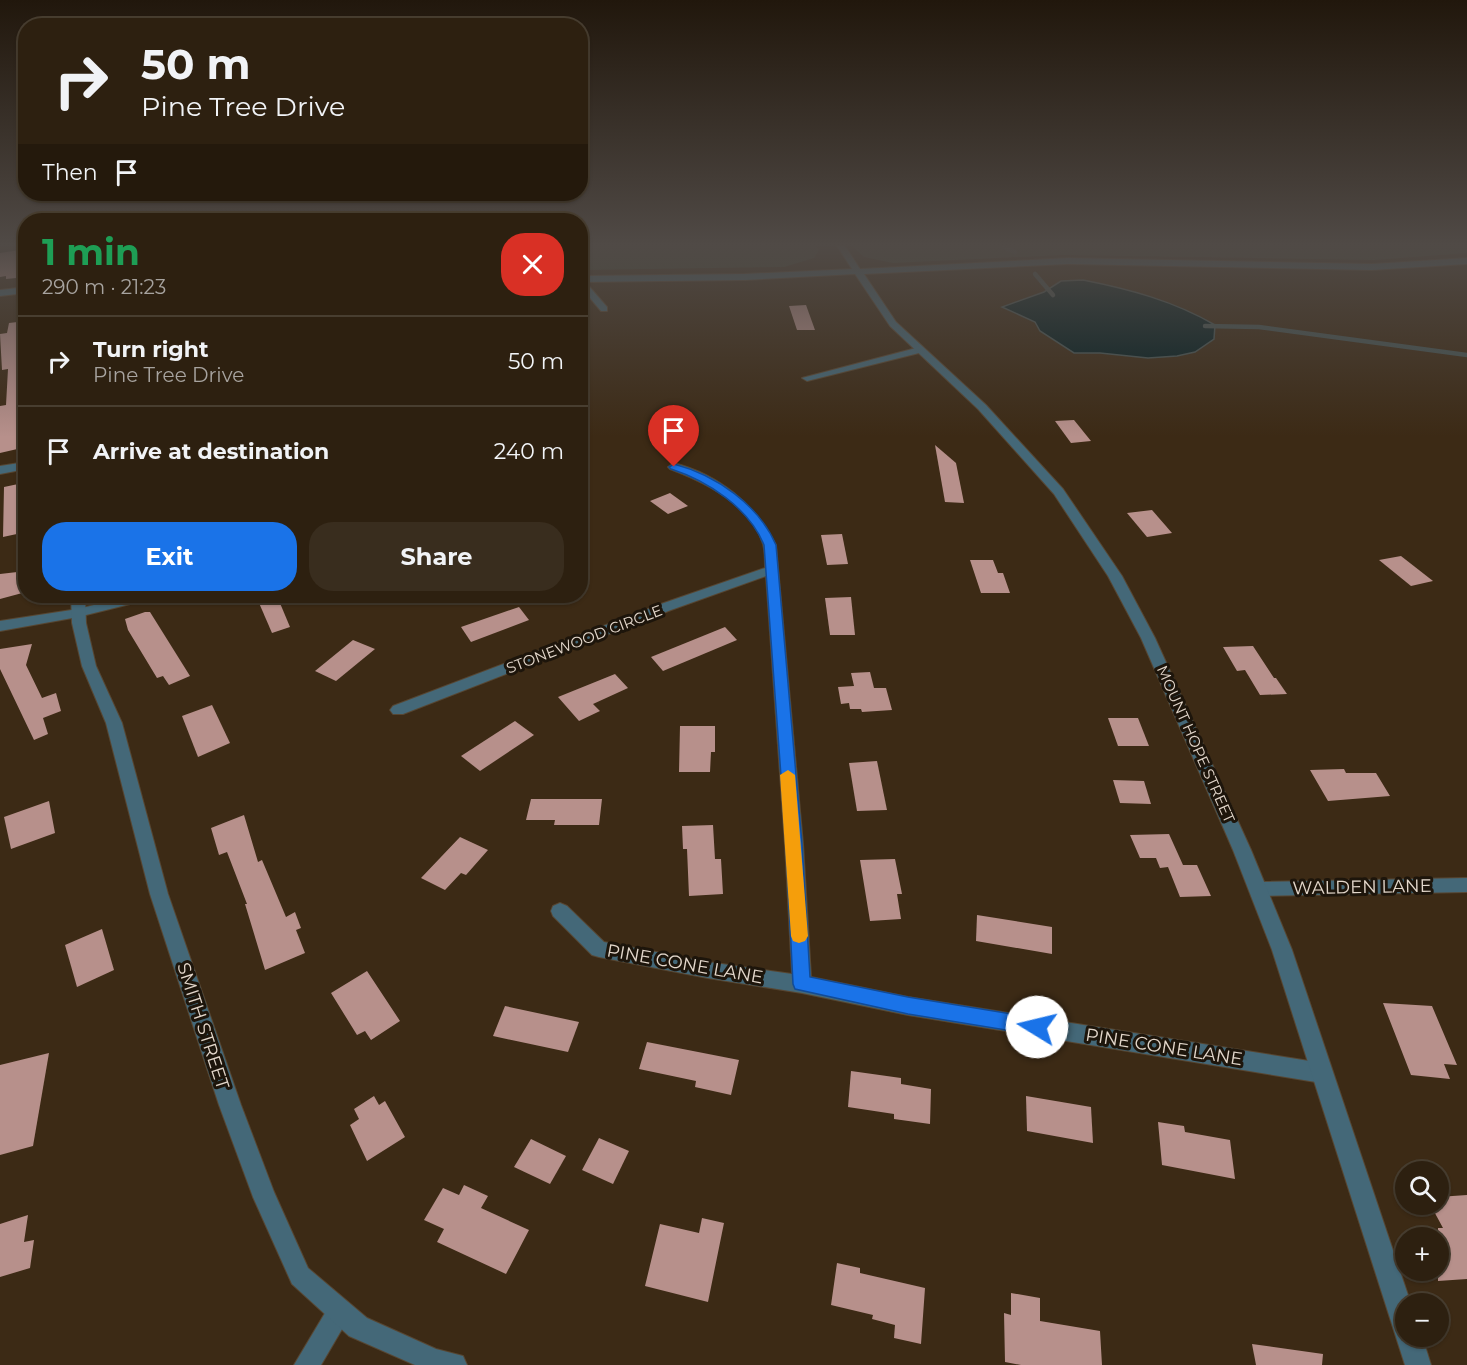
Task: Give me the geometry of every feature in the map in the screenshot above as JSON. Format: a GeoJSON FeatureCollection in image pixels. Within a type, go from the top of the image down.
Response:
{"type":"FeatureCollection","features":[{"type":"Feature","properties":{"kind":"street","name":"MOUNT HOPE STREET"},"geometry":{"type":"LineString","coordinates":[[882,310],[920,351],[982,407],[1059,492],[1115,576],[1148,638],[1258,889],[1282,950],[1395,1293]]}},
{"type":"Feature","properties":{"kind":"street"},"geometry":{"type":"LineString","coordinates":[[0,470],[18,467]]}},
{"type":"Feature","properties":{"kind":"street"},"geometry":{"type":"LineString","coordinates":[[674,467],[698,474],[747,509],[763,529],[770,545],[794,844],[802,984]]}},
{"type":"Feature","properties":{"kind":"street","name":"STONEWOOD CIRCLE"},"geometry":{"type":"LineString","coordinates":[[398,710],[666,607],[771,570]]}},
{"type":"Feature","properties":{"kind":"street"},"geometry":{"type":"LineString","coordinates":[[0,626],[78,604]]}},
{"type":"Feature","properties":{"kind":"street","name":"SMITH STREET"},"geometry":{"type":"LineString","coordinates":[[78,604],[89,666],[114,723],[159,894],[249,1156],[300,1276],[358,1327],[435,1361],[454,1365]]}},
{"type":"Feature","properties":{"kind":"street","name":"WALDEN LANE"},"geometry":{"type":"LineString","coordinates":[[1258,889],[1467,885]]}},
{"type":"Feature","properties":{"kind":"street","name":"PINE CONE LANE"},"geometry":{"type":"LineString","coordinates":[[560,911],[599,949],[708,970],[802,984],[908,1006],[1322,1073]]}},
{"type":"Feature","properties":{"kind":"street"},"geometry":{"type":"LineString","coordinates":[[307,1365],[340,1311]]}},
{"type":"Feature","properties":{"kind":"street"},"geometry":{"type":"LineString","coordinates":[[1412,1347],[1418,1365]]}},
{"type":"Feature","properties":{"kind":"lane"},"geometry":{"type":"LineString","coordinates":[[807,378],[920,351]]}},
{"type":"Feature","properties":{"kind":"water"},"geometry":{"type":"Polygon","coordinates":[[[1008,310],[1185,310],[1215,325],[1214,339],[1195,352],[1148,358],[1074,353],[1040,331],[1035,322],[1008,310]]]}},
{"type":"Feature","properties":{"kind":"building"},"geometry":{"type":"Polygon","coordinates":[[[790,310],[808,310],[815,330],[797,330],[790,310]]]}},
{"type":"Feature","properties":{"kind":"building"},"geometry":{"type":"Polygon","coordinates":[[[18,322],[18,449],[0,453],[0,406],[6,405],[8,369],[2,370],[0,334],[7,333],[9,323],[18,322]]]}},
{"type":"Feature","properties":{"kind":"building"},"geometry":{"type":"Polygon","coordinates":[[[1074,420],[1091,441],[1071,443],[1055,421],[1074,420]]]}},
{"type":"Feature","properties":{"kind":"building"},"geometry":{"type":"Polygon","coordinates":[[[935,445],[956,463],[964,503],[945,502],[935,445]]]}},
{"type":"Feature","properties":{"kind":"building"},"geometry":{"type":"Polygon","coordinates":[[[18,484],[18,534],[3,537],[4,487],[18,484]]]}},
{"type":"Feature","properties":{"kind":"building"},"geometry":{"type":"Polygon","coordinates":[[[670,493],[688,506],[668,514],[650,501],[670,493]]]}},
{"type":"Feature","properties":{"kind":"building"},"geometry":{"type":"Polygon","coordinates":[[[1152,510],[1172,533],[1147,537],[1127,513],[1152,510]]]}},
{"type":"Feature","properties":{"kind":"building"},"geometry":{"type":"Polygon","coordinates":[[[842,534],[848,564],[827,565],[821,535],[842,534]]]}},
{"type":"Feature","properties":{"kind":"building"},"geometry":{"type":"Polygon","coordinates":[[[1401,556],[1433,581],[1411,586],[1379,560],[1401,556]]]}},
{"type":"Feature","properties":{"kind":"building"},"geometry":{"type":"Polygon","coordinates":[[[970,560],[993,560],[998,573],[1003,573],[1010,593],[981,593],[970,560]]]}},
{"type":"Feature","properties":{"kind":"building"},"geometry":{"type":"Polygon","coordinates":[[[18,572],[18,594],[0,599],[0,574],[18,572]]]}},
{"type":"Feature","properties":{"kind":"building"},"geometry":{"type":"Polygon","coordinates":[[[851,597],[855,635],[830,635],[825,598],[851,597]]]}},
{"type":"Feature","properties":{"kind":"building"},"geometry":{"type":"Polygon","coordinates":[[[259,603],[280,603],[290,627],[272,633],[259,603]]]}},
{"type":"Feature","properties":{"kind":"building"},"geometry":{"type":"Polygon","coordinates":[[[519,607],[529,620],[471,642],[461,627],[519,607]]]}},
{"type":"Feature","properties":{"kind":"building"},"geometry":{"type":"Polygon","coordinates":[[[150,612],[190,676],[169,685],[163,676],[157,678],[128,630],[125,619],[150,612]]]}},
{"type":"Feature","properties":{"kind":"building"},"geometry":{"type":"Polygon","coordinates":[[[725,627],[737,640],[663,671],[651,657],[725,627]]]}},
{"type":"Feature","properties":{"kind":"building"},"geometry":{"type":"Polygon","coordinates":[[[353,640],[375,649],[336,681],[315,671],[353,640]]]}},
{"type":"Feature","properties":{"kind":"building"},"geometry":{"type":"Polygon","coordinates":[[[32,644],[26,665],[42,698],[56,693],[61,711],[43,718],[48,734],[34,740],[0,669],[0,649],[32,644]]]}},
{"type":"Feature","properties":{"kind":"building"},"geometry":{"type":"Polygon","coordinates":[[[1253,646],[1287,694],[1260,695],[1245,670],[1237,671],[1223,647],[1253,646]]]}},
{"type":"Feature","properties":{"kind":"building"},"geometry":{"type":"Polygon","coordinates":[[[870,672],[874,688],[886,688],[892,710],[862,712],[861,709],[850,709],[849,703],[841,704],[838,687],[854,686],[851,673],[870,672]]]}},
{"type":"Feature","properties":{"kind":"building"},"geometry":{"type":"Polygon","coordinates":[[[615,674],[628,688],[593,704],[600,711],[579,721],[558,697],[615,674]]]}},
{"type":"Feature","properties":{"kind":"building"},"geometry":{"type":"Polygon","coordinates":[[[212,705],[230,743],[198,757],[182,716],[212,705]]]}},
{"type":"Feature","properties":{"kind":"building"},"geometry":{"type":"Polygon","coordinates":[[[1108,718],[1138,718],[1149,746],[1118,746],[1108,718]]]}},
{"type":"Feature","properties":{"kind":"building"},"geometry":{"type":"Polygon","coordinates":[[[515,721],[534,735],[480,771],[461,756],[515,721]]]}},
{"type":"Feature","properties":{"kind":"building"},"geometry":{"type":"Polygon","coordinates":[[[680,726],[715,726],[715,752],[711,752],[710,772],[679,772],[680,726]]]}},
{"type":"Feature","properties":{"kind":"building"},"geometry":{"type":"Polygon","coordinates":[[[877,761],[887,810],[857,811],[849,763],[877,761]]]}},
{"type":"Feature","properties":{"kind":"building"},"geometry":{"type":"Polygon","coordinates":[[[1344,769],[1346,773],[1376,773],[1390,796],[1328,801],[1310,770],[1344,769]]]}},
{"type":"Feature","properties":{"kind":"building"},"geometry":{"type":"Polygon","coordinates":[[[1113,780],[1144,781],[1151,804],[1120,803],[1113,780]]]}},
{"type":"Feature","properties":{"kind":"building"},"geometry":{"type":"Polygon","coordinates":[[[531,799],[602,799],[599,825],[554,825],[555,820],[526,820],[531,799]]]}},
{"type":"Feature","properties":{"kind":"building"},"geometry":{"type":"Polygon","coordinates":[[[49,801],[55,833],[11,849],[4,817],[49,801]]]}},
{"type":"Feature","properties":{"kind":"building"},"geometry":{"type":"Polygon","coordinates":[[[244,815],[258,862],[262,860],[286,917],[295,912],[301,928],[296,930],[305,953],[265,970],[245,904],[247,904],[227,852],[219,855],[211,828],[244,815]]]}},
{"type":"Feature","properties":{"kind":"building"},"geometry":{"type":"Polygon","coordinates":[[[713,825],[715,859],[721,859],[723,894],[689,896],[687,849],[683,849],[682,826],[713,825]]]}},
{"type":"Feature","properties":{"kind":"building"},"geometry":{"type":"Polygon","coordinates":[[[1169,834],[1183,865],[1197,865],[1211,896],[1180,897],[1168,867],[1160,868],[1156,858],[1140,858],[1130,835],[1169,834]]]}},
{"type":"Feature","properties":{"kind":"building"},"geometry":{"type":"Polygon","coordinates":[[[460,837],[488,850],[466,875],[461,873],[445,890],[421,878],[460,837]]]}},
{"type":"Feature","properties":{"kind":"building"},"geometry":{"type":"Polygon","coordinates":[[[895,859],[902,894],[897,894],[901,919],[870,921],[860,860],[895,859]]]}},
{"type":"Feature","properties":{"kind":"building"},"geometry":{"type":"Polygon","coordinates":[[[977,915],[1052,927],[1052,954],[976,941],[977,915]]]}},
{"type":"Feature","properties":{"kind":"building"},"geometry":{"type":"Polygon","coordinates":[[[102,929],[114,970],[77,987],[65,945],[102,929]]]}},
{"type":"Feature","properties":{"kind":"building"},"geometry":{"type":"Polygon","coordinates":[[[367,971],[400,1021],[371,1040],[365,1031],[357,1035],[331,993],[367,971]]]}},
{"type":"Feature","properties":{"kind":"building"},"geometry":{"type":"Polygon","coordinates":[[[1383,1003],[1432,1006],[1457,1065],[1444,1064],[1450,1079],[1411,1075],[1383,1003]]]}},
{"type":"Feature","properties":{"kind":"building"},"geometry":{"type":"Polygon","coordinates":[[[505,1006],[579,1022],[568,1052],[493,1036],[505,1006]]]}},
{"type":"Feature","properties":{"kind":"building"},"geometry":{"type":"Polygon","coordinates":[[[647,1042],[739,1060],[731,1095],[695,1087],[696,1081],[639,1069],[647,1042]]]}},
{"type":"Feature","properties":{"kind":"building"},"geometry":{"type":"Polygon","coordinates":[[[49,1053],[33,1146],[0,1155],[0,1065],[49,1053]]]}},
{"type":"Feature","properties":{"kind":"building"},"geometry":{"type":"Polygon","coordinates":[[[851,1071],[901,1078],[901,1084],[931,1089],[930,1124],[894,1119],[894,1114],[848,1107],[851,1071]]]}},
{"type":"Feature","properties":{"kind":"building"},"geometry":{"type":"Polygon","coordinates":[[[374,1096],[379,1105],[385,1101],[405,1137],[367,1161],[350,1125],[359,1119],[354,1109],[374,1096]]]}},
{"type":"Feature","properties":{"kind":"building"},"geometry":{"type":"Polygon","coordinates":[[[1026,1096],[1091,1107],[1093,1143],[1027,1131],[1026,1096]]]}},
{"type":"Feature","properties":{"kind":"building"},"geometry":{"type":"Polygon","coordinates":[[[1158,1122],[1184,1126],[1185,1132],[1230,1140],[1235,1179],[1162,1165],[1158,1122]]]}},
{"type":"Feature","properties":{"kind":"building"},"geometry":{"type":"Polygon","coordinates":[[[599,1138],[629,1151],[613,1184],[582,1170],[599,1138]]]}},
{"type":"Feature","properties":{"kind":"building"},"geometry":{"type":"Polygon","coordinates":[[[531,1139],[566,1156],[550,1184],[514,1167],[531,1139]]]}},
{"type":"Feature","properties":{"kind":"building"},"geometry":{"type":"Polygon","coordinates":[[[464,1185],[488,1196],[481,1208],[529,1230],[506,1274],[437,1242],[444,1229],[424,1220],[443,1188],[459,1195],[464,1185]]]}},
{"type":"Feature","properties":{"kind":"building"},"geometry":{"type":"Polygon","coordinates":[[[1467,1195],[1467,1279],[1449,1280],[1449,1227],[1442,1227],[1436,1215],[1449,1215],[1449,1196],[1467,1195]]]}},
{"type":"Feature","properties":{"kind":"building"},"geometry":{"type":"Polygon","coordinates":[[[28,1215],[24,1242],[34,1240],[30,1268],[0,1277],[0,1224],[28,1215]]]}},
{"type":"Feature","properties":{"kind":"building"},"geometry":{"type":"Polygon","coordinates":[[[702,1218],[724,1223],[708,1302],[645,1286],[660,1224],[699,1233],[702,1218]]]}},
{"type":"Feature","properties":{"kind":"building"},"geometry":{"type":"Polygon","coordinates":[[[837,1263],[860,1268],[860,1273],[925,1288],[921,1344],[894,1338],[895,1325],[872,1319],[873,1315],[831,1305],[837,1263]]]}},
{"type":"Feature","properties":{"kind":"building"},"geometry":{"type":"Polygon","coordinates":[[[1011,1293],[1040,1298],[1040,1321],[1100,1331],[1102,1365],[1021,1365],[1005,1362],[1004,1313],[1011,1315],[1011,1293]]]}},
{"type":"Feature","properties":{"kind":"building"},"geometry":{"type":"Polygon","coordinates":[[[1252,1344],[1323,1354],[1322,1365],[1256,1365],[1252,1344]]]}},
{"type":"Feature","properties":{"kind":"waterway"},"geometry":{"type":"LineString","coordinates":[[1205,326],[1259,327],[1467,355]]}},
{"type":"Feature","properties":{"kind":"slow traffic"},"geometry":{"type":"LineString","coordinates":[[788,775],[799,936]]}},
{"type":"Feature","properties":{"kind":"route"},"geometry":{"type":"LineString","coordinates":[[674,467],[698,474],[747,509],[763,529],[770,545],[775,638],[794,844],[802,984],[908,1006],[1037,1027]]}}]}
